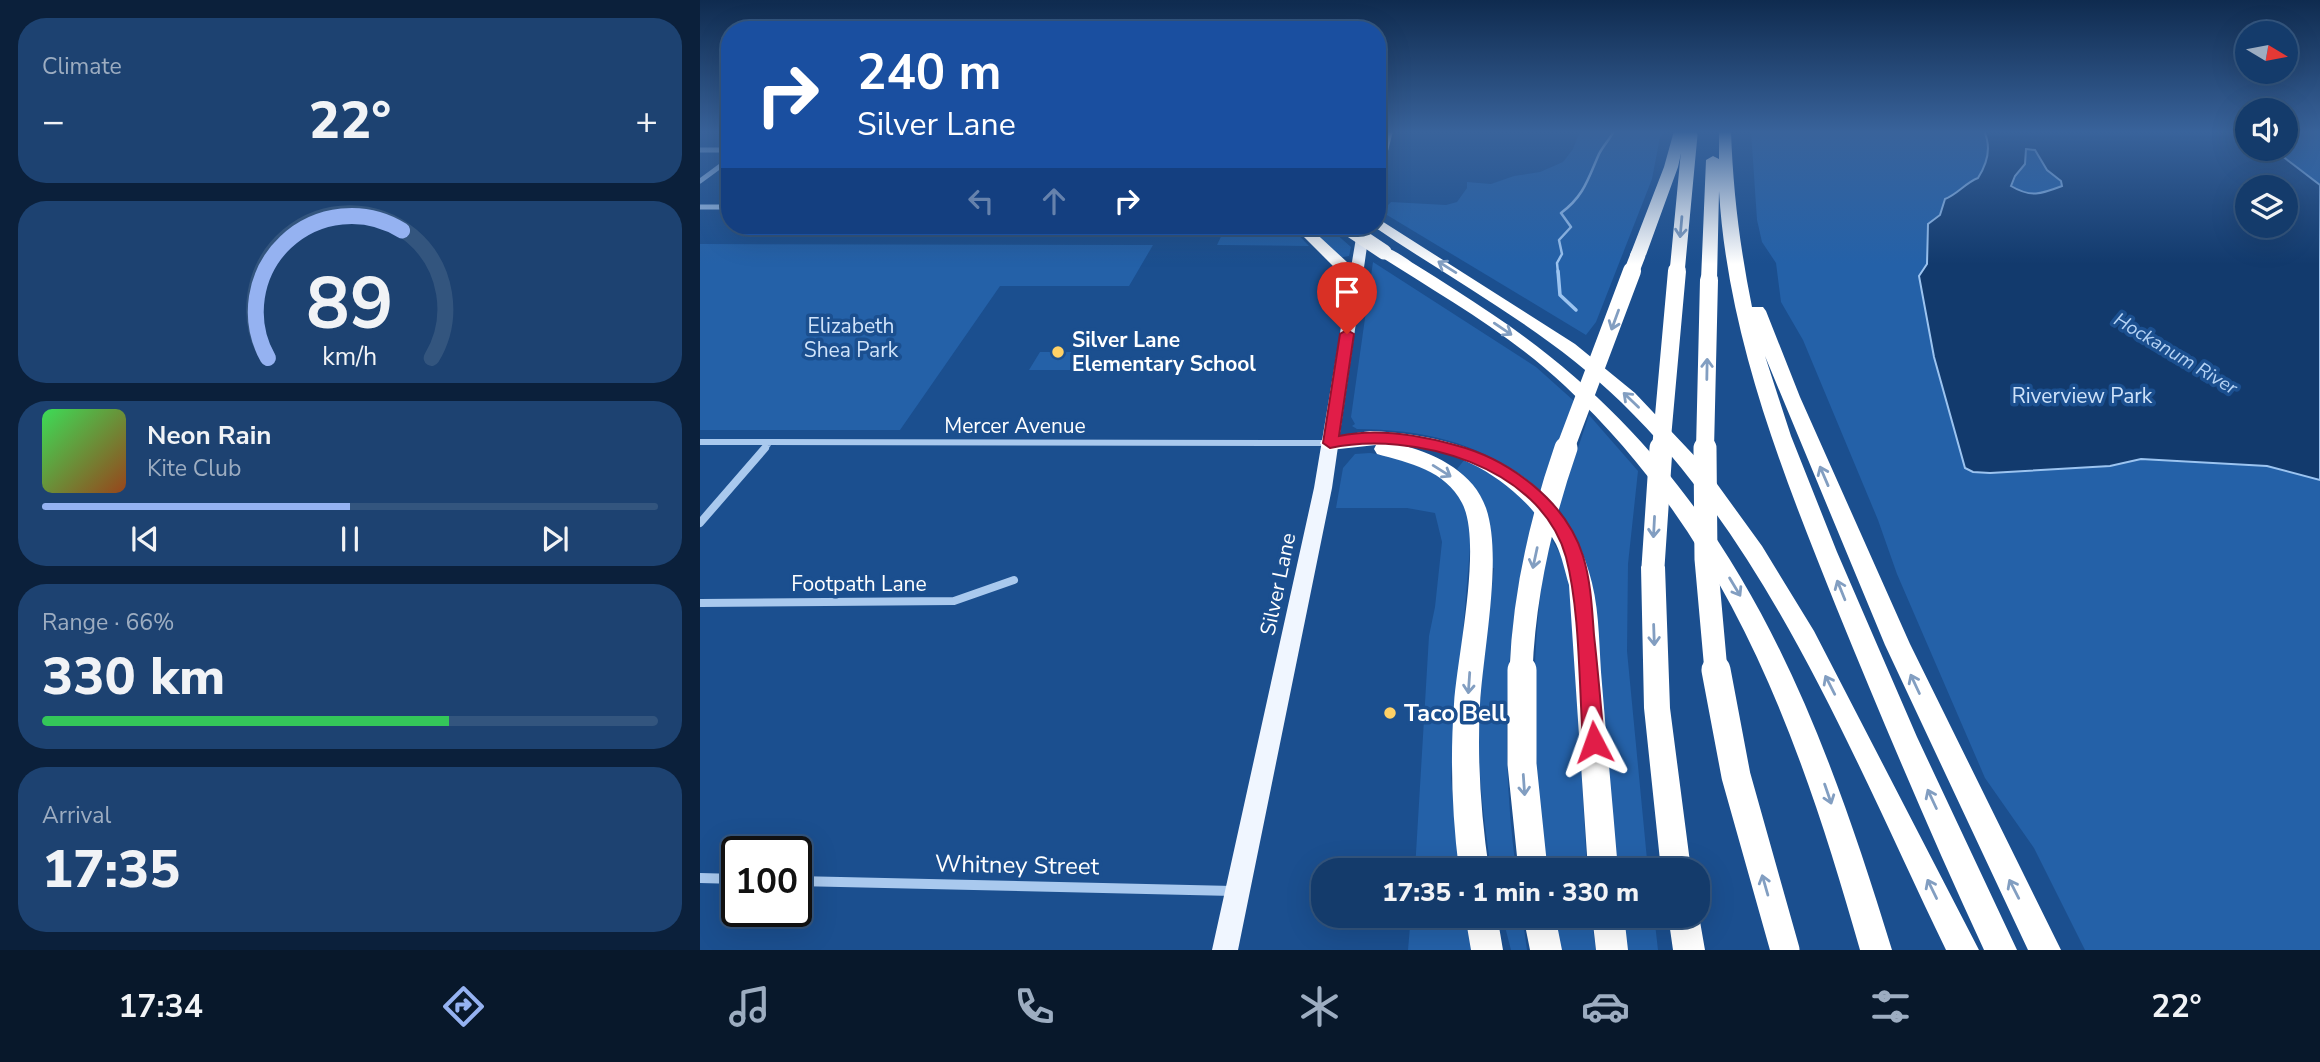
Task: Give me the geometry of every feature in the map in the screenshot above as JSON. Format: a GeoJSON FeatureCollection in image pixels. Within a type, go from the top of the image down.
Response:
{"type":"FeatureCollection","features":[{"type":"Feature","properties":{"kind":"highway"},"geometry":{"type":"LineString","coordinates":[[1532,858],[1524,778],[1521,684],[1524,630],[1533,572],[1560,471],[1668,175]]}},
{"type":"Feature","properties":{"kind":"highway"},"geometry":{"type":"LineString","coordinates":[[1675,858],[1657,708],[1653,567],[1682,175]]}},
{"type":"Feature","properties":{"kind":"highway"},"geometry":{"type":"LineString","coordinates":[[1712,175],[1705,516],[1710,622],[1719,687],[1737,775],[1785,950]]}},
{"type":"Feature","properties":{"kind":"highway"},"geometry":{"type":"LineString","coordinates":[[1726,175],[1730,245],[1740,294],[1762,377],[1805,502],[1912,756],[2001,950]]}},
{"type":"Feature","properties":{"kind":"highway"},"geometry":{"type":"LineString","coordinates":[[1309,235],[1341,265],[1357,271]]}},
{"type":"Feature","properties":{"kind":"highway"},"geometry":{"type":"LineString","coordinates":[[1384,235],[1567,378],[1630,440],[1702,532],[1759,630],[1796,709],[1847,851],[1876,950]]}},
{"type":"Feature","properties":{"kind":"highway"},"geometry":{"type":"LineString","coordinates":[[1385,235],[1513,307],[1570,348],[1628,396],[1683,454],[1739,528],[1791,611],[1963,950]]}},
{"type":"Feature","properties":{"kind":"highway"},"geometry":{"type":"LineString","coordinates":[[1730,245],[1746,279],[1790,397],[1883,612],[1956,772],[2045,950]]}},
{"type":"Feature","properties":{"kind":"highway"},"geometry":{"type":"LineString","coordinates":[[1330,443],[1354,438],[1395,439],[1434,444],[1464,452],[1491,465],[1527,489],[1561,528],[1574,554],[1582,595],[1602,858]]}},
{"type":"Feature","properties":{"kind":"highway"},"geometry":{"type":"LineString","coordinates":[[1330,443],[1352,449],[1389,449],[1426,461],[1458,483],[1472,500],[1477,512],[1481,542],[1466,746],[1467,801],[1473,858]]}},
{"type":"Feature","properties":{"kind":"highway"},"geometry":{"type":"LineString","coordinates":[[1483,928],[1487,950]]}},
{"type":"Feature","properties":{"kind":"highway"},"geometry":{"type":"LineString","coordinates":[[1542,928],[1546,950]]}},
{"type":"Feature","properties":{"kind":"highway"},"geometry":{"type":"LineString","coordinates":[[1609,928],[1612,950]]}},
{"type":"Feature","properties":{"kind":"highway"},"geometry":{"type":"LineString","coordinates":[[1686,928],[1689,950]]}},
{"type":"Feature","properties":{"kind":"main road","name":"Silver Lane"},"geometry":{"type":"LineString","coordinates":[[1225,950],[1300,601],[1330,443],[1363,235]]}},
{"type":"Feature","properties":{"kind":"street"},"geometry":{"type":"LineString","coordinates":[[700,207],[721,207]]}},
{"type":"Feature","properties":{"kind":"street","name":"Mercer Avenue"},"geometry":{"type":"LineString","coordinates":[[700,442],[1330,443]]}},
{"type":"Feature","properties":{"kind":"street"},"geometry":{"type":"LineString","coordinates":[[700,523],[769,443]]}},
{"type":"Feature","properties":{"kind":"street","name":"Footpath Lane"},"geometry":{"type":"LineString","coordinates":[[700,603],[954,601],[1014,580]]}},
{"type":"Feature","properties":{"kind":"street"},"geometry":{"type":"LineString","coordinates":[[700,878],[721,879]]}},
{"type":"Feature","properties":{"kind":"street","name":"Whitney Street"},"geometry":{"type":"LineString","coordinates":[[812,881],[1238,891]]}},
{"type":"Feature","properties":{"kind":"green space"},"geometry":{"type":"Polygon","coordinates":[[[1653,175],[1596,322],[1586,335],[1387,215],[1386,207],[1391,202],[1446,205],[1457,202],[1467,188],[1467,182],[1491,184],[1514,176],[1653,175]]]}},
{"type":"Feature","properties":{"kind":"green space","name":"Riverview Park"},"geometry":{"type":"Polygon","coordinates":[[[1754,175],[2235,175],[2235,238],[2298,238],[2298,175],[2320,175],[2320,950],[2085,950],[2034,848],[1985,778],[1897,574],[1878,520],[1803,340],[1781,302],[1776,263],[1762,242],[1757,220],[1754,175]]]}},
{"type":"Feature","properties":{"kind":"green space"},"geometry":{"type":"Polygon","coordinates":[[[1222,235],[1299,235],[1309,246],[1217,245],[1222,235]]]}},
{"type":"Feature","properties":{"kind":"green space"},"geometry":{"type":"Polygon","coordinates":[[[1314,235],[1337,235],[1351,247],[1349,256],[1338,258],[1314,235]]]}},
{"type":"Feature","properties":{"kind":"green space","name":"Elizabeth Shea Park"},"geometry":{"type":"Polygon","coordinates":[[[700,244],[1153,245],[1129,286],[1000,286],[900,430],[700,430],[700,244]]]}},
{"type":"Feature","properties":{"kind":"green space"},"geometry":{"type":"Polygon","coordinates":[[[1373,262],[1536,367],[1574,401],[1540,492],[1499,462],[1455,442],[1408,432],[1357,429],[1352,426],[1355,424],[1351,417],[1373,262]]]}},
{"type":"Feature","properties":{"kind":"green space"},"geometry":{"type":"Polygon","coordinates":[[[1040,352],[1087,352],[1077,370],[1029,370],[1040,352]]]}},
{"type":"Feature","properties":{"kind":"green space"},"geometry":{"type":"Polygon","coordinates":[[[1589,415],[1638,471],[1628,564],[1627,651],[1647,858],[1614,858],[1593,592],[1576,538],[1558,508],[1589,415]]]}},
{"type":"Feature","properties":{"kind":"green space"},"geometry":{"type":"Polygon","coordinates":[[[1370,453],[1399,459],[1429,470],[1454,487],[1470,516],[1471,535],[1451,778],[1459,858],[1416,858],[1429,636],[1442,542],[1435,513],[1407,508],[1336,508],[1343,468],[1355,454],[1370,453]]]}},
{"type":"Feature","properties":{"kind":"green space"},"geometry":{"type":"Polygon","coordinates":[[[1465,459],[1497,476],[1535,510],[1517,599],[1508,688],[1508,779],[1515,858],[1489,858],[1479,735],[1494,568],[1489,569],[1491,541],[1482,503],[1476,491],[1457,469],[1465,459]]]}},
{"type":"Feature","properties":{"kind":"green space"},"geometry":{"type":"Polygon","coordinates":[[[1550,536],[1566,565],[1572,600],[1586,858],[1545,858],[1534,703],[1543,578],[1550,536]]]}},
{"type":"Feature","properties":{"kind":"green space"},"geometry":{"type":"Polygon","coordinates":[[[1410,928],[1469,928],[1472,950],[1408,950],[1410,928]]]}},
{"type":"Feature","properties":{"kind":"green space"},"geometry":{"type":"Polygon","coordinates":[[[1505,928],[1524,928],[1527,950],[1511,950],[1505,928]]]}},
{"type":"Feature","properties":{"kind":"green space"},"geometry":{"type":"Polygon","coordinates":[[[1556,928],[1593,928],[1596,950],[1560,950],[1556,928]]]}},
{"type":"Feature","properties":{"kind":"green space"},"geometry":{"type":"Polygon","coordinates":[[[1622,928],[1655,928],[1658,950],[1625,950],[1622,928]]]}},
{"type":"Feature","properties":{"kind":"water","name":"Hockanum River"},"geometry":{"type":"Polygon","coordinates":[[[1979,175],[2016,175],[2011,186],[2036,194],[2062,186],[2061,181],[2054,175],[2235,175],[2235,238],[2298,238],[2298,175],[2307,175],[2320,185],[2320,480],[2267,466],[2141,459],[2110,466],[1990,473],[1973,472],[1965,468],[1934,357],[1919,276],[1927,264],[1928,224],[1940,215],[1945,199],[1979,175]]]}},
{"type":"Feature","properties":{"kind":"waterway"},"geometry":{"type":"LineString","coordinates":[[1558,273],[1557,263],[1562,254],[1559,240],[1571,227],[1561,213],[1580,193],[1590,175]]}},
{"type":"Feature","properties":{"kind":"waterway"},"geometry":{"type":"LineString","coordinates":[[1558,271],[1560,295],[1576,310]]}},
{"type":"Feature","properties":{"kind":"place","name":"Silver Lane Elementary School"},"geometry":{"type":"Point","coordinates":[1058,352]}},
{"type":"Feature","properties":{"kind":"place","name":"Taco Bell"},"geometry":{"type":"Point","coordinates":[1390,713]}},
{"type":"Feature","properties":{"kind":"route"},"geometry":{"type":"LineString","coordinates":[[1347,334],[1330,443],[1354,438],[1395,439],[1434,444],[1464,452],[1503,471],[1527,489],[1561,528],[1574,554],[1581,585],[1594,742]]}}]}
